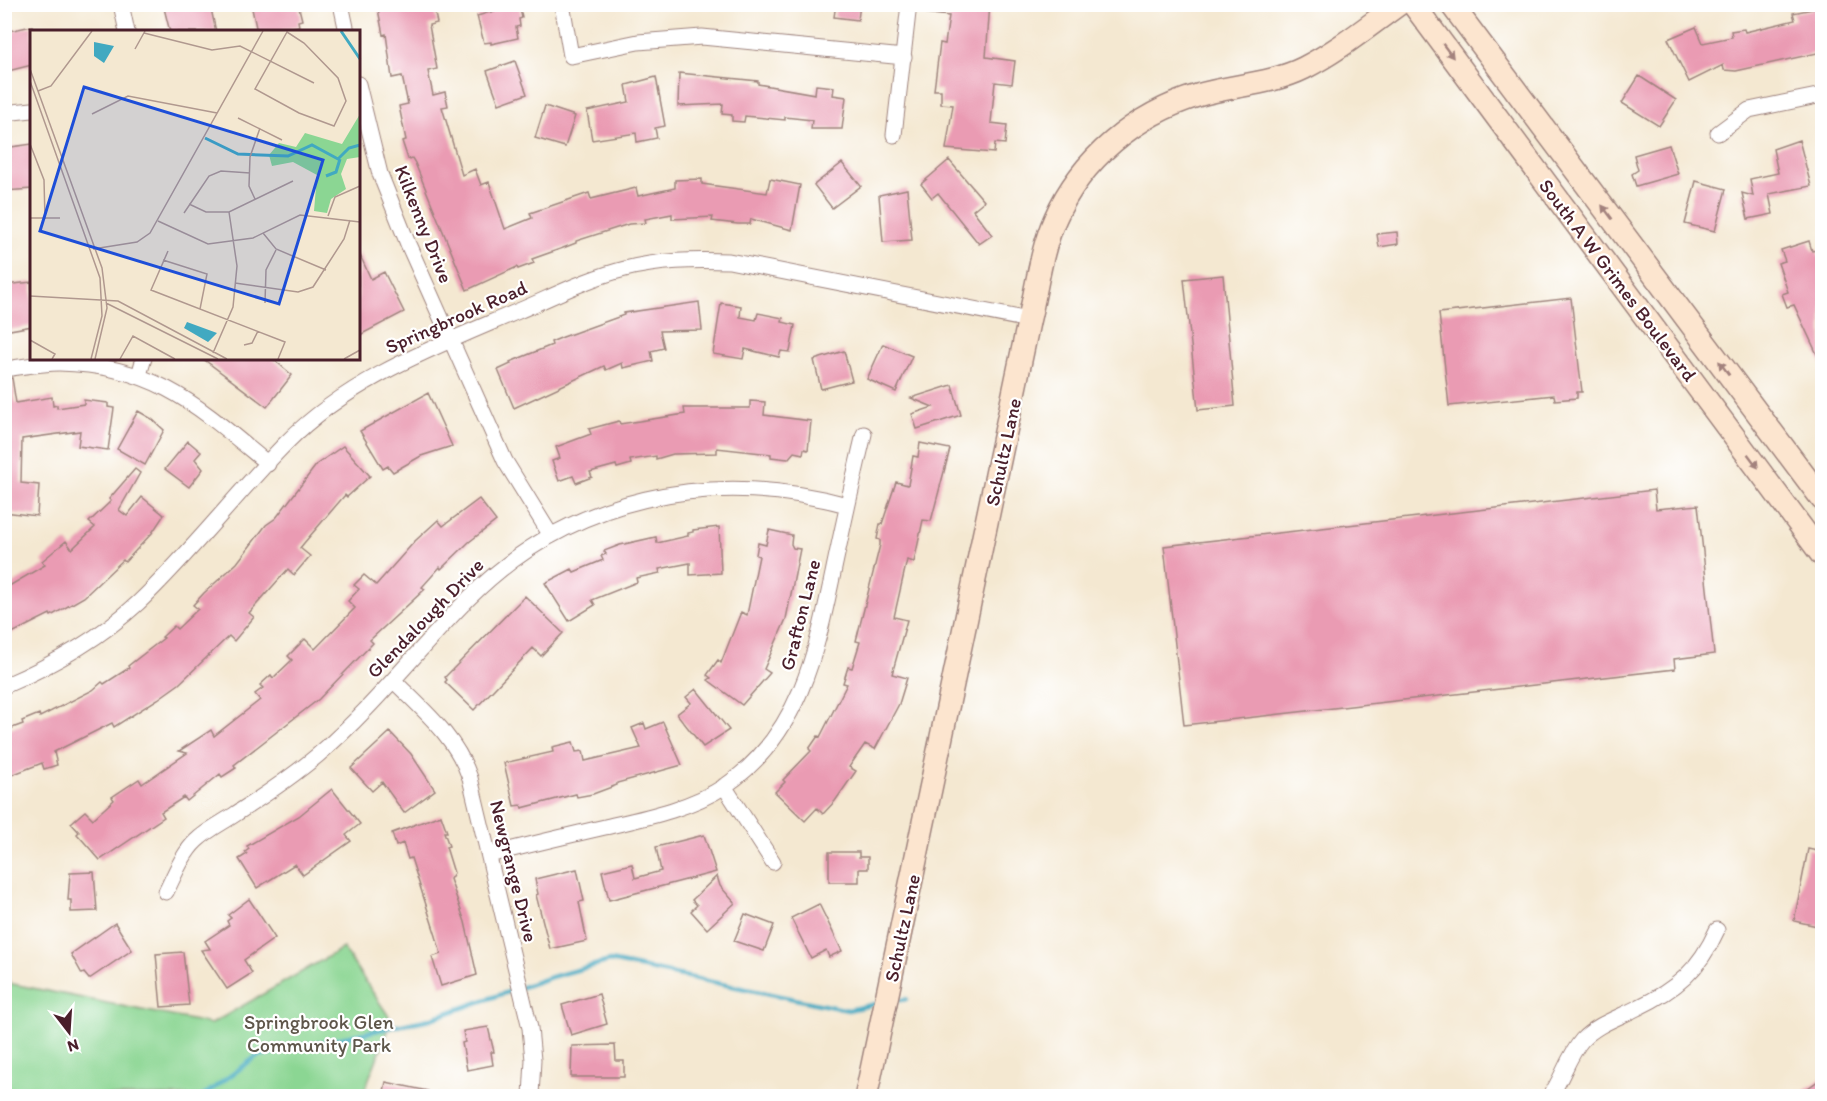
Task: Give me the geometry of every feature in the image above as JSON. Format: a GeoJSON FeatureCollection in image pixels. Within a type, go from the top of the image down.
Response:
{"type":"FeatureCollection","features":[{"type":"Feature","properties":{"kind":"main road","name":"Schultz Lane"},"geometry":{"type":"LineString","coordinates":[[866,1096],[1029,320],[1054,219],[1070,190],[1094,157],[1129,129],[1162,109],[1199,95],[1303,69],[1338,48],[1399,4]]}},
{"type":"Feature","properties":{"kind":"main road","name":"South A W Grimes Boulevard"},"geometry":{"type":"LineString","coordinates":[[1413,4],[1822,555]]}},
{"type":"Feature","properties":{"kind":"main road","name":"South A W Grimes Boulevard"},"geometry":{"type":"LineString","coordinates":[[1451,4],[1822,499]]}},
{"type":"Feature","properties":{"kind":"main road"},"geometry":{"type":"LineString","coordinates":[[1600,256],[1625,236]]}},
{"type":"Feature","properties":{"kind":"main road"},"geometry":{"type":"LineString","coordinates":[[1727,426],[1752,406]]}},
{"type":"Feature","properties":{"kind":"street"},"geometry":{"type":"LineString","coordinates":[[121,4],[127,30]]}},
{"type":"Feature","properties":{"kind":"street"},"geometry":{"type":"LineString","coordinates":[[341,4],[347,30]]}},
{"type":"Feature","properties":{"kind":"street"},"geometry":{"type":"LineString","coordinates":[[562,4],[571,56],[638,42],[702,37],[903,57]]}},
{"type":"Feature","properties":{"kind":"street"},"geometry":{"type":"LineString","coordinates":[[894,135],[909,4]]}},
{"type":"Feature","properties":{"kind":"street","name":"Kilkenny Drive"},"geometry":{"type":"LineString","coordinates":[[360,92],[380,174],[451,340],[505,461],[550,534]]}},
{"type":"Feature","properties":{"kind":"street"},"geometry":{"type":"LineString","coordinates":[[1718,133],[1749,110],[1822,95]]}},
{"type":"Feature","properties":{"kind":"street"},"geometry":{"type":"LineString","coordinates":[[4,113],[30,110]]}},
{"type":"Feature","properties":{"kind":"street","name":"Springbrook Road"},"geometry":{"type":"LineString","coordinates":[[4,686],[46,668],[96,637],[138,603],[286,444],[326,408],[369,380],[451,340],[593,279],[656,262],[688,259],[729,261],[1029,320]]}},
{"type":"Feature","properties":{"kind":"street"},"geometry":{"type":"LineString","coordinates":[[139,375],[143,360]]}},
{"type":"Feature","properties":{"kind":"street"},"geometry":{"type":"LineString","coordinates":[[4,369],[67,364],[98,365],[139,375],[160,384],[196,405],[268,464]]}},
{"type":"Feature","properties":{"kind":"street","name":"Grafton Lane"},"geometry":{"type":"LineString","coordinates":[[489,855],[646,818],[690,803],[724,786],[769,744],[786,720],[807,678],[819,638],[864,434]]}},
{"type":"Feature","properties":{"kind":"street","name":"Glendalough Drive"},"geometry":{"type":"LineString","coordinates":[[166,892],[195,841],[270,792],[319,754],[394,681],[469,598],[520,554],[550,534],[581,519],[633,502],[670,494],[711,489],[787,492],[847,505]]}},
{"type":"Feature","properties":{"kind":"street","name":"Newgrange Drive"},"geometry":{"type":"LineString","coordinates":[[394,681],[444,730],[464,761],[528,1020],[533,1060],[531,1096]]}},
{"type":"Feature","properties":{"kind":"street"},"geometry":{"type":"LineString","coordinates":[[724,786],[773,862]]}},
{"type":"Feature","properties":{"kind":"street"},"geometry":{"type":"LineString","coordinates":[[1550,1096],[1582,1041],[1612,1018],[1637,1009],[1680,984],[1705,957],[1717,930]]}},
{"type":"Feature","properties":{"kind":"green space","name":"Springbrook Glen Community Park"},"geometry":{"type":"Polygon","coordinates":[[[343,948],[392,1021],[362,1096],[5,1096],[5,958],[8,983],[211,1024],[343,948]]]}},
{"type":"Feature","properties":{"kind":"building"},"geometry":{"type":"Polygon","coordinates":[[[163,4],[210,4],[216,30],[170,30],[163,4]]]}},
{"type":"Feature","properties":{"kind":"building"},"geometry":{"type":"Polygon","coordinates":[[[251,4],[298,4],[302,20],[298,21],[299,26],[284,30],[257,30],[251,4]]]}},
{"type":"Feature","properties":{"kind":"building"},"geometry":{"type":"Polygon","coordinates":[[[377,4],[433,4],[437,23],[429,25],[437,69],[428,71],[433,95],[445,92],[448,106],[442,107],[462,175],[475,169],[481,185],[489,182],[505,229],[532,218],[530,213],[589,193],[591,199],[636,188],[638,196],[675,188],[675,180],[702,179],[702,184],[767,193],[770,179],[800,185],[792,230],[751,219],[750,224],[738,224],[712,221],[713,217],[672,219],[672,214],[645,219],[646,223],[629,224],[576,241],[576,243],[532,259],[534,263],[518,269],[517,267],[467,290],[415,163],[412,158],[408,159],[402,141],[406,140],[399,106],[408,104],[402,76],[392,78],[386,34],[383,35],[377,4]]]}},
{"type":"Feature","properties":{"kind":"building"},"geometry":{"type":"Polygon","coordinates":[[[519,4],[522,18],[519,19],[520,26],[516,27],[518,38],[491,44],[491,42],[484,43],[477,16],[519,4]]]}},
{"type":"Feature","properties":{"kind":"building"},"geometry":{"type":"Polygon","coordinates":[[[836,4],[860,4],[858,20],[834,17],[836,4]]]}},
{"type":"Feature","properties":{"kind":"building"},"geometry":{"type":"Polygon","coordinates":[[[925,4],[990,4],[986,57],[1015,61],[1012,84],[995,82],[991,123],[1007,125],[1005,144],[995,143],[994,153],[946,149],[953,105],[941,104],[941,90],[934,90],[940,43],[945,44],[949,16],[924,13],[925,4]]]}},
{"type":"Feature","properties":{"kind":"building"},"geometry":{"type":"Polygon","coordinates":[[[1822,7],[1822,52],[1736,71],[1724,70],[1723,65],[1689,82],[1668,39],[1696,27],[1703,43],[1732,37],[1731,31],[1744,29],[1745,32],[1795,20],[1793,13],[1822,7]]]}},
{"type":"Feature","properties":{"kind":"building"},"geometry":{"type":"Polygon","coordinates":[[[32,26],[30,66],[4,72],[4,32],[32,26]]]}},
{"type":"Feature","properties":{"kind":"building"},"geometry":{"type":"Polygon","coordinates":[[[515,61],[527,94],[499,104],[487,71],[515,61]]]}},
{"type":"Feature","properties":{"kind":"building"},"geometry":{"type":"Polygon","coordinates":[[[679,73],[758,81],[758,84],[815,94],[816,85],[834,87],[833,95],[846,97],[842,129],[811,129],[812,120],[785,117],[785,120],[745,116],[744,122],[732,121],[732,115],[722,114],[723,104],[678,106],[679,73]]]}},
{"type":"Feature","properties":{"kind":"building"},"geometry":{"type":"Polygon","coordinates":[[[1639,76],[1676,100],[1659,126],[1622,103],[1639,76]]]}},
{"type":"Feature","properties":{"kind":"building"},"geometry":{"type":"Polygon","coordinates":[[[656,77],[665,126],[655,128],[657,138],[637,142],[636,133],[592,140],[587,111],[629,102],[626,85],[656,77]]]}},
{"type":"Feature","properties":{"kind":"building"},"geometry":{"type":"Polygon","coordinates":[[[545,106],[575,116],[565,147],[535,138],[545,106]]]}},
{"type":"Feature","properties":{"kind":"building"},"geometry":{"type":"Polygon","coordinates":[[[1799,140],[1811,186],[1769,194],[1773,214],[1748,219],[1742,193],[1753,196],[1750,179],[1778,173],[1773,149],[1799,140]]]}},
{"type":"Feature","properties":{"kind":"building"},"geometry":{"type":"Polygon","coordinates":[[[30,144],[30,189],[4,191],[4,148],[30,144]]]}},
{"type":"Feature","properties":{"kind":"building"},"geometry":{"type":"Polygon","coordinates":[[[1669,145],[1678,174],[1636,186],[1632,174],[1638,170],[1634,155],[1669,145]]]}},
{"type":"Feature","properties":{"kind":"building"},"geometry":{"type":"Polygon","coordinates":[[[949,160],[984,201],[973,210],[992,235],[979,244],[938,193],[932,198],[921,184],[949,160]]]}},
{"type":"Feature","properties":{"kind":"building"},"geometry":{"type":"Polygon","coordinates":[[[842,163],[861,186],[832,208],[814,185],[842,163]]]}},
{"type":"Feature","properties":{"kind":"building"},"geometry":{"type":"Polygon","coordinates":[[[1696,181],[1726,189],[1715,231],[1685,224],[1696,181]]]}},
{"type":"Feature","properties":{"kind":"building"},"geometry":{"type":"Polygon","coordinates":[[[907,189],[912,240],[883,242],[879,195],[907,189]]]}},
{"type":"Feature","properties":{"kind":"building"},"geometry":{"type":"Polygon","coordinates":[[[1397,232],[1398,244],[1379,247],[1377,234],[1397,232]]]}},
{"type":"Feature","properties":{"kind":"building"},"geometry":{"type":"Polygon","coordinates":[[[1809,241],[1812,251],[1817,250],[1822,267],[1822,365],[1794,305],[1787,307],[1782,294],[1788,292],[1778,263],[1785,261],[1781,250],[1809,241]]]}},
{"type":"Feature","properties":{"kind":"building"},"geometry":{"type":"Polygon","coordinates":[[[360,255],[371,279],[384,272],[404,312],[360,335],[360,255]]]}},
{"type":"Feature","properties":{"kind":"building"},"geometry":{"type":"Polygon","coordinates":[[[1223,275],[1235,406],[1198,410],[1184,279],[1223,275]]]}},
{"type":"Feature","properties":{"kind":"building"},"geometry":{"type":"Polygon","coordinates":[[[30,282],[30,326],[4,331],[4,285],[30,282]]]}},
{"type":"Feature","properties":{"kind":"building"},"geometry":{"type":"Polygon","coordinates":[[[1571,298],[1582,392],[1577,392],[1577,398],[1555,400],[1554,395],[1449,406],[1439,313],[1571,298]]]}},
{"type":"Feature","properties":{"kind":"building"},"geometry":{"type":"Polygon","coordinates":[[[699,302],[702,330],[660,331],[664,348],[651,351],[653,361],[623,368],[622,363],[606,370],[604,366],[514,408],[498,370],[511,364],[510,362],[552,345],[551,342],[624,315],[624,313],[699,302]]]}},
{"type":"Feature","properties":{"kind":"building"},"geometry":{"type":"Polygon","coordinates":[[[721,303],[741,306],[740,317],[756,320],[758,313],[783,318],[782,322],[795,325],[790,352],[781,351],[779,357],[745,349],[743,359],[713,354],[721,303]]]}},
{"type":"Feature","properties":{"kind":"building"},"geometry":{"type":"Polygon","coordinates":[[[883,344],[912,356],[896,392],[867,379],[883,344]]]}},
{"type":"Feature","properties":{"kind":"building"},"geometry":{"type":"Polygon","coordinates":[[[844,351],[852,381],[821,389],[814,360],[844,351]]]}},
{"type":"Feature","properties":{"kind":"building"},"geometry":{"type":"Polygon","coordinates":[[[205,360],[274,360],[292,375],[267,407],[205,360]]]}},
{"type":"Feature","properties":{"kind":"building"},"geometry":{"type":"Polygon","coordinates":[[[12,378],[16,403],[52,397],[53,406],[57,405],[57,408],[84,404],[84,400],[108,403],[108,407],[114,408],[108,450],[78,446],[80,431],[22,439],[21,483],[39,485],[37,516],[4,512],[4,379],[12,378]]]}},
{"type":"Feature","properties":{"kind":"building"},"geometry":{"type":"Polygon","coordinates":[[[952,385],[961,415],[917,429],[912,414],[933,407],[911,398],[952,385]]]}},
{"type":"Feature","properties":{"kind":"building"},"geometry":{"type":"Polygon","coordinates":[[[428,393],[452,446],[421,456],[393,472],[388,466],[383,469],[360,431],[428,393]]]}},
{"type":"Feature","properties":{"kind":"building"},"geometry":{"type":"Polygon","coordinates":[[[750,401],[765,402],[764,415],[811,421],[808,450],[804,449],[803,454],[794,452],[788,459],[771,457],[771,454],[717,448],[717,453],[673,454],[656,459],[656,456],[630,460],[631,464],[617,468],[616,465],[590,472],[592,477],[576,483],[573,476],[559,481],[552,461],[560,458],[556,447],[591,434],[589,429],[619,421],[620,424],[685,414],[684,408],[750,408],[750,401]]]}},
{"type":"Feature","properties":{"kind":"building"},"geometry":{"type":"Polygon","coordinates":[[[138,411],[152,419],[164,430],[145,465],[117,449],[138,411]]]}},
{"type":"Feature","properties":{"kind":"building"},"geometry":{"type":"Polygon","coordinates":[[[188,441],[201,452],[195,459],[203,469],[189,487],[165,469],[188,441]]]}},
{"type":"Feature","properties":{"kind":"building"},"geometry":{"type":"Polygon","coordinates":[[[920,443],[950,449],[931,521],[923,520],[914,562],[907,560],[894,617],[907,620],[892,674],[907,678],[899,704],[875,749],[865,744],[849,767],[856,771],[835,801],[823,814],[817,808],[805,821],[775,792],[785,782],[783,780],[811,751],[809,749],[818,736],[820,737],[847,684],[843,683],[848,667],[852,668],[860,642],[856,641],[880,545],[880,540],[877,539],[880,524],[882,524],[896,482],[908,485],[913,456],[918,457],[920,443]]]}},
{"type":"Feature","properties":{"kind":"building"},"geometry":{"type":"Polygon","coordinates":[[[343,446],[370,476],[347,497],[345,495],[304,543],[300,548],[310,556],[294,575],[288,569],[249,613],[254,617],[234,641],[229,636],[179,684],[114,727],[112,723],[54,752],[57,765],[44,769],[42,763],[4,778],[4,731],[23,724],[22,721],[39,714],[40,717],[93,690],[102,682],[104,684],[129,668],[128,666],[164,638],[162,637],[174,626],[177,629],[198,609],[193,605],[237,563],[266,525],[276,518],[317,464],[343,446]]]}},
{"type":"Feature","properties":{"kind":"building"},"geometry":{"type":"Polygon","coordinates":[[[135,469],[140,473],[119,510],[127,516],[142,497],[164,515],[152,533],[125,562],[123,560],[84,597],[51,616],[50,614],[4,637],[4,589],[45,565],[42,561],[66,541],[72,549],[95,527],[89,522],[111,501],[109,499],[135,469]]]}},
{"type":"Feature","properties":{"kind":"building"},"geometry":{"type":"Polygon","coordinates":[[[1654,490],[1656,509],[1698,505],[1714,654],[1674,659],[1675,669],[1184,725],[1164,546],[1654,490]]]}},
{"type":"Feature","properties":{"kind":"building"},"geometry":{"type":"Polygon","coordinates":[[[479,499],[496,521],[469,542],[441,569],[440,567],[422,587],[425,589],[370,640],[373,643],[319,699],[234,765],[236,768],[222,777],[220,774],[187,801],[184,797],[161,812],[164,817],[100,860],[77,834],[79,832],[71,823],[85,811],[93,819],[114,800],[112,797],[139,779],[142,784],[187,753],[179,751],[211,730],[214,736],[260,700],[255,694],[263,688],[260,685],[271,675],[273,678],[292,660],[288,656],[305,639],[315,649],[355,608],[348,601],[359,589],[354,585],[364,575],[376,585],[415,541],[438,520],[443,526],[479,499]]]}},
{"type":"Feature","properties":{"kind":"building"},"geometry":{"type":"Polygon","coordinates":[[[719,527],[721,573],[690,575],[690,563],[659,569],[660,573],[636,578],[637,582],[592,600],[595,605],[569,621],[545,583],[572,569],[574,572],[603,560],[601,556],[606,554],[604,551],[620,545],[656,537],[657,543],[688,536],[688,533],[693,530],[719,527]]]}},
{"type":"Feature","properties":{"kind":"building"},"geometry":{"type":"Polygon","coordinates":[[[769,530],[792,535],[793,548],[800,549],[786,619],[764,669],[770,673],[742,705],[708,680],[711,678],[707,675],[718,660],[721,663],[741,612],[747,615],[759,556],[756,555],[758,543],[766,545],[769,530]]]}},
{"type":"Feature","properties":{"kind":"building"},"geometry":{"type":"Polygon","coordinates":[[[525,596],[563,633],[541,656],[533,648],[474,710],[445,682],[447,680],[445,677],[525,596]]]}},
{"type":"Feature","properties":{"kind":"building"},"geometry":{"type":"Polygon","coordinates":[[[696,689],[729,730],[703,747],[677,714],[691,703],[686,697],[696,689]]]}},
{"type":"Feature","properties":{"kind":"building"},"geometry":{"type":"Polygon","coordinates":[[[663,722],[682,765],[617,783],[617,785],[593,794],[577,797],[576,794],[522,808],[521,805],[514,806],[504,763],[553,752],[552,747],[573,742],[576,752],[583,751],[585,761],[641,748],[632,728],[644,723],[646,729],[663,722]]]}},
{"type":"Feature","properties":{"kind":"building"},"geometry":{"type":"Polygon","coordinates":[[[390,732],[411,754],[435,790],[404,813],[382,782],[372,791],[351,768],[390,732]]]}},
{"type":"Feature","properties":{"kind":"building"},"geometry":{"type":"Polygon","coordinates":[[[332,789],[360,824],[346,835],[351,841],[303,875],[295,864],[257,888],[239,859],[247,854],[245,852],[249,849],[247,846],[299,816],[332,789]]]}},
{"type":"Feature","properties":{"kind":"building"},"geometry":{"type":"Polygon","coordinates":[[[441,815],[447,832],[444,832],[449,846],[446,847],[454,873],[450,879],[465,922],[477,975],[441,986],[432,957],[441,954],[436,936],[411,858],[408,859],[403,843],[396,846],[392,833],[441,815]]]}},
{"type":"Feature","properties":{"kind":"building"},"geometry":{"type":"Polygon","coordinates":[[[704,835],[716,872],[609,900],[602,871],[632,864],[635,878],[661,871],[656,847],[704,835]]]}},
{"type":"Feature","properties":{"kind":"building"},"geometry":{"type":"Polygon","coordinates":[[[1808,849],[1822,852],[1822,927],[1794,921],[1808,849]]]}},
{"type":"Feature","properties":{"kind":"building"},"geometry":{"type":"Polygon","coordinates":[[[829,852],[859,852],[859,857],[868,857],[868,869],[859,869],[859,882],[829,882],[829,852]]]}},
{"type":"Feature","properties":{"kind":"building"},"geometry":{"type":"Polygon","coordinates":[[[577,869],[584,901],[579,902],[587,941],[550,949],[536,895],[538,894],[535,879],[577,869]]]}},
{"type":"Feature","properties":{"kind":"building"},"geometry":{"type":"Polygon","coordinates":[[[94,872],[97,911],[71,912],[71,900],[68,900],[70,873],[94,872]]]}},
{"type":"Feature","properties":{"kind":"building"},"geometry":{"type":"Polygon","coordinates":[[[717,876],[720,886],[735,903],[707,929],[691,911],[697,905],[692,900],[717,876]]]}},
{"type":"Feature","properties":{"kind":"building"},"geometry":{"type":"Polygon","coordinates":[[[249,899],[275,938],[244,960],[252,973],[227,989],[201,950],[210,949],[205,941],[229,925],[227,921],[231,918],[228,915],[249,899]]]}},
{"type":"Feature","properties":{"kind":"building"},"geometry":{"type":"Polygon","coordinates":[[[819,904],[842,951],[829,957],[826,950],[811,958],[791,918],[819,904]]]}},
{"type":"Feature","properties":{"kind":"building"},"geometry":{"type":"Polygon","coordinates":[[[745,914],[774,925],[764,951],[734,941],[745,914]]]}},
{"type":"Feature","properties":{"kind":"building"},"geometry":{"type":"Polygon","coordinates":[[[115,923],[132,950],[89,979],[84,973],[82,974],[71,954],[115,923]]]}},
{"type":"Feature","properties":{"kind":"building"},"geometry":{"type":"Polygon","coordinates":[[[183,952],[189,1005],[161,1007],[156,954],[183,952]]]}},
{"type":"Feature","properties":{"kind":"building"},"geometry":{"type":"Polygon","coordinates":[[[599,994],[607,1024],[571,1035],[562,1005],[599,994]]]}},
{"type":"Feature","properties":{"kind":"building"},"geometry":{"type":"Polygon","coordinates":[[[488,1027],[494,1052],[491,1052],[493,1065],[467,1070],[462,1043],[465,1042],[463,1031],[488,1027]]]}},
{"type":"Feature","properties":{"kind":"building"},"geometry":{"type":"Polygon","coordinates":[[[615,1045],[616,1061],[624,1061],[624,1077],[571,1077],[572,1046],[615,1045]]]}},
{"type":"Feature","properties":{"kind":"building"},"geometry":{"type":"Polygon","coordinates":[[[1822,1078],[1822,1096],[1797,1096],[1822,1078]]]}},
{"type":"Feature","properties":{"kind":"building"},"geometry":{"type":"Polygon","coordinates":[[[386,1082],[428,1091],[427,1096],[383,1096],[386,1082]]]}},
{"type":"Feature","properties":{"kind":"waterway"},"geometry":{"type":"LineString","coordinates":[[203,1096],[257,1056],[430,1019],[551,977],[610,961],[848,1010],[875,1004]]}},
{"type":"Feature","properties":{"kind":"waterway"},"geometry":{"type":"LineString","coordinates":[[901,1000],[906,999]]}}]}
